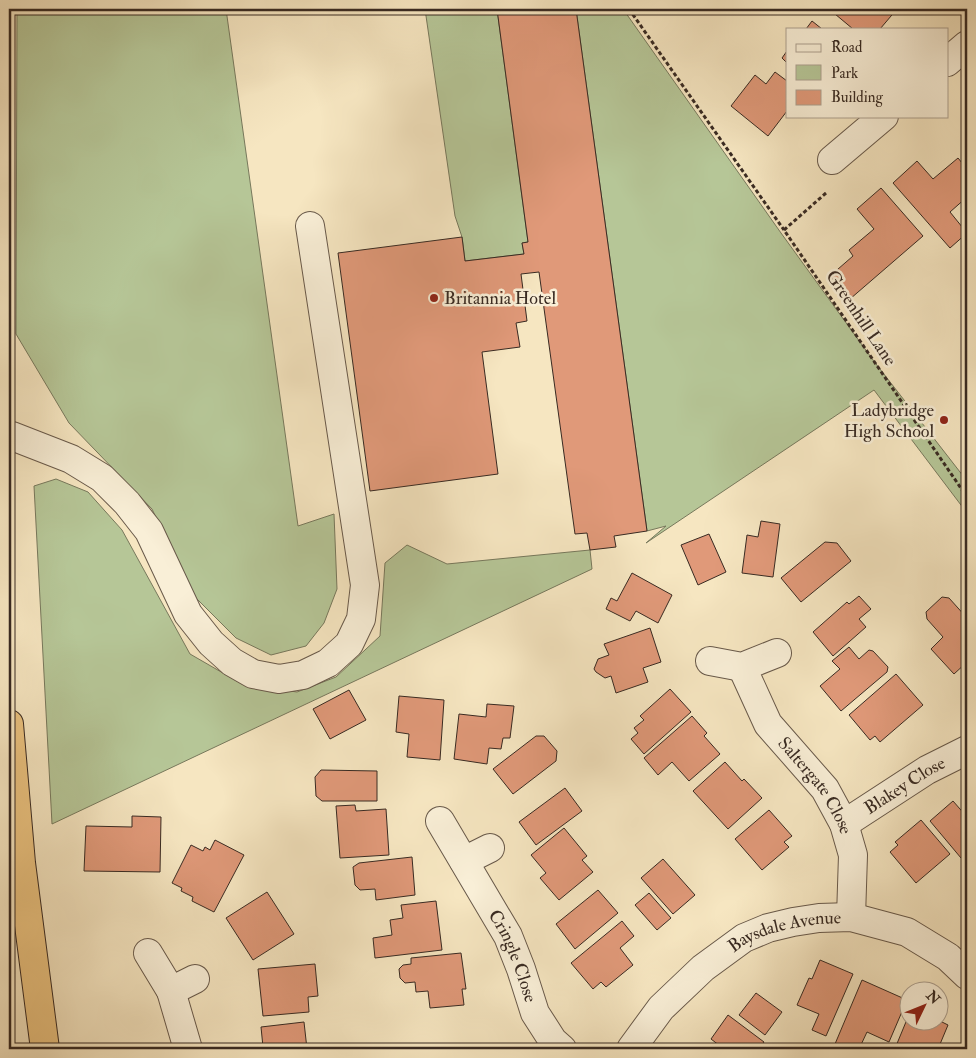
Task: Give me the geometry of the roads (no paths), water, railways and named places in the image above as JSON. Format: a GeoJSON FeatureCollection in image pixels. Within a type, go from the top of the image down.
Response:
{"type":"FeatureCollection","features":[{"type":"Feature","properties":{"kind":"highway"},"geometry":{"type":"LineString","coordinates":[[9,724],[21,863],[45,1049]]}},
{"type":"Feature","properties":{"kind":"street"},"geometry":{"type":"LineString","coordinates":[[948,61],[967,45]]}},
{"type":"Feature","properties":{"kind":"street"},"geometry":{"type":"LineString","coordinates":[[832,160],[882,118]]}},
{"type":"Feature","properties":{"kind":"street"},"geometry":{"type":"LineString","coordinates":[[9,436],[71,459],[102,478],[127,503],[149,531],[188,614],[211,643],[232,662],[253,674],[279,680],[302,675],[328,663],[349,644],[361,619],[365,585],[310,226]]}},
{"type":"Feature","properties":{"kind":"street"},"geometry":{"type":"LineString","coordinates":[[710,661],[742,667],[777,652]]}},
{"type":"Feature","properties":{"kind":"street","name":"Saltergate Close"},"geometry":{"type":"LineString","coordinates":[[742,667],[768,724],[825,789],[844,824],[852,855],[851,918]]}},
{"type":"Feature","properties":{"kind":"street","name":"Blakey Close"},"geometry":{"type":"LineString","coordinates":[[844,824],[928,770],[967,750]]}},
{"type":"Feature","properties":{"kind":"street","name":"Cringle Close"},"geometry":{"type":"LineString","coordinates":[[440,821],[508,936],[535,1013],[552,1040],[562,1049]]}},
{"type":"Feature","properties":{"kind":"street"},"geometry":{"type":"LineString","coordinates":[[464,861],[490,848]]}},
{"type":"Feature","properties":{"kind":"street","name":"Baysdale Avenue"},"geometry":{"type":"LineString","coordinates":[[632,1049],[661,1008],[702,968],[744,938],[768,928],[793,922],[819,918],[851,918],[907,932],[948,957],[967,975]]}},
{"type":"Feature","properties":{"kind":"street"},"geometry":{"type":"LineString","coordinates":[[148,953],[183,985],[188,1049]]}},
{"type":"Feature","properties":{"kind":"place","name":"Britannia Hotel"},"geometry":{"type":"Point","coordinates":[434,298]}},
{"type":"Feature","properties":{"kind":"place","name":"Ladybridge High School"},"geometry":{"type":"Point","coordinates":[944,420]}}]}
